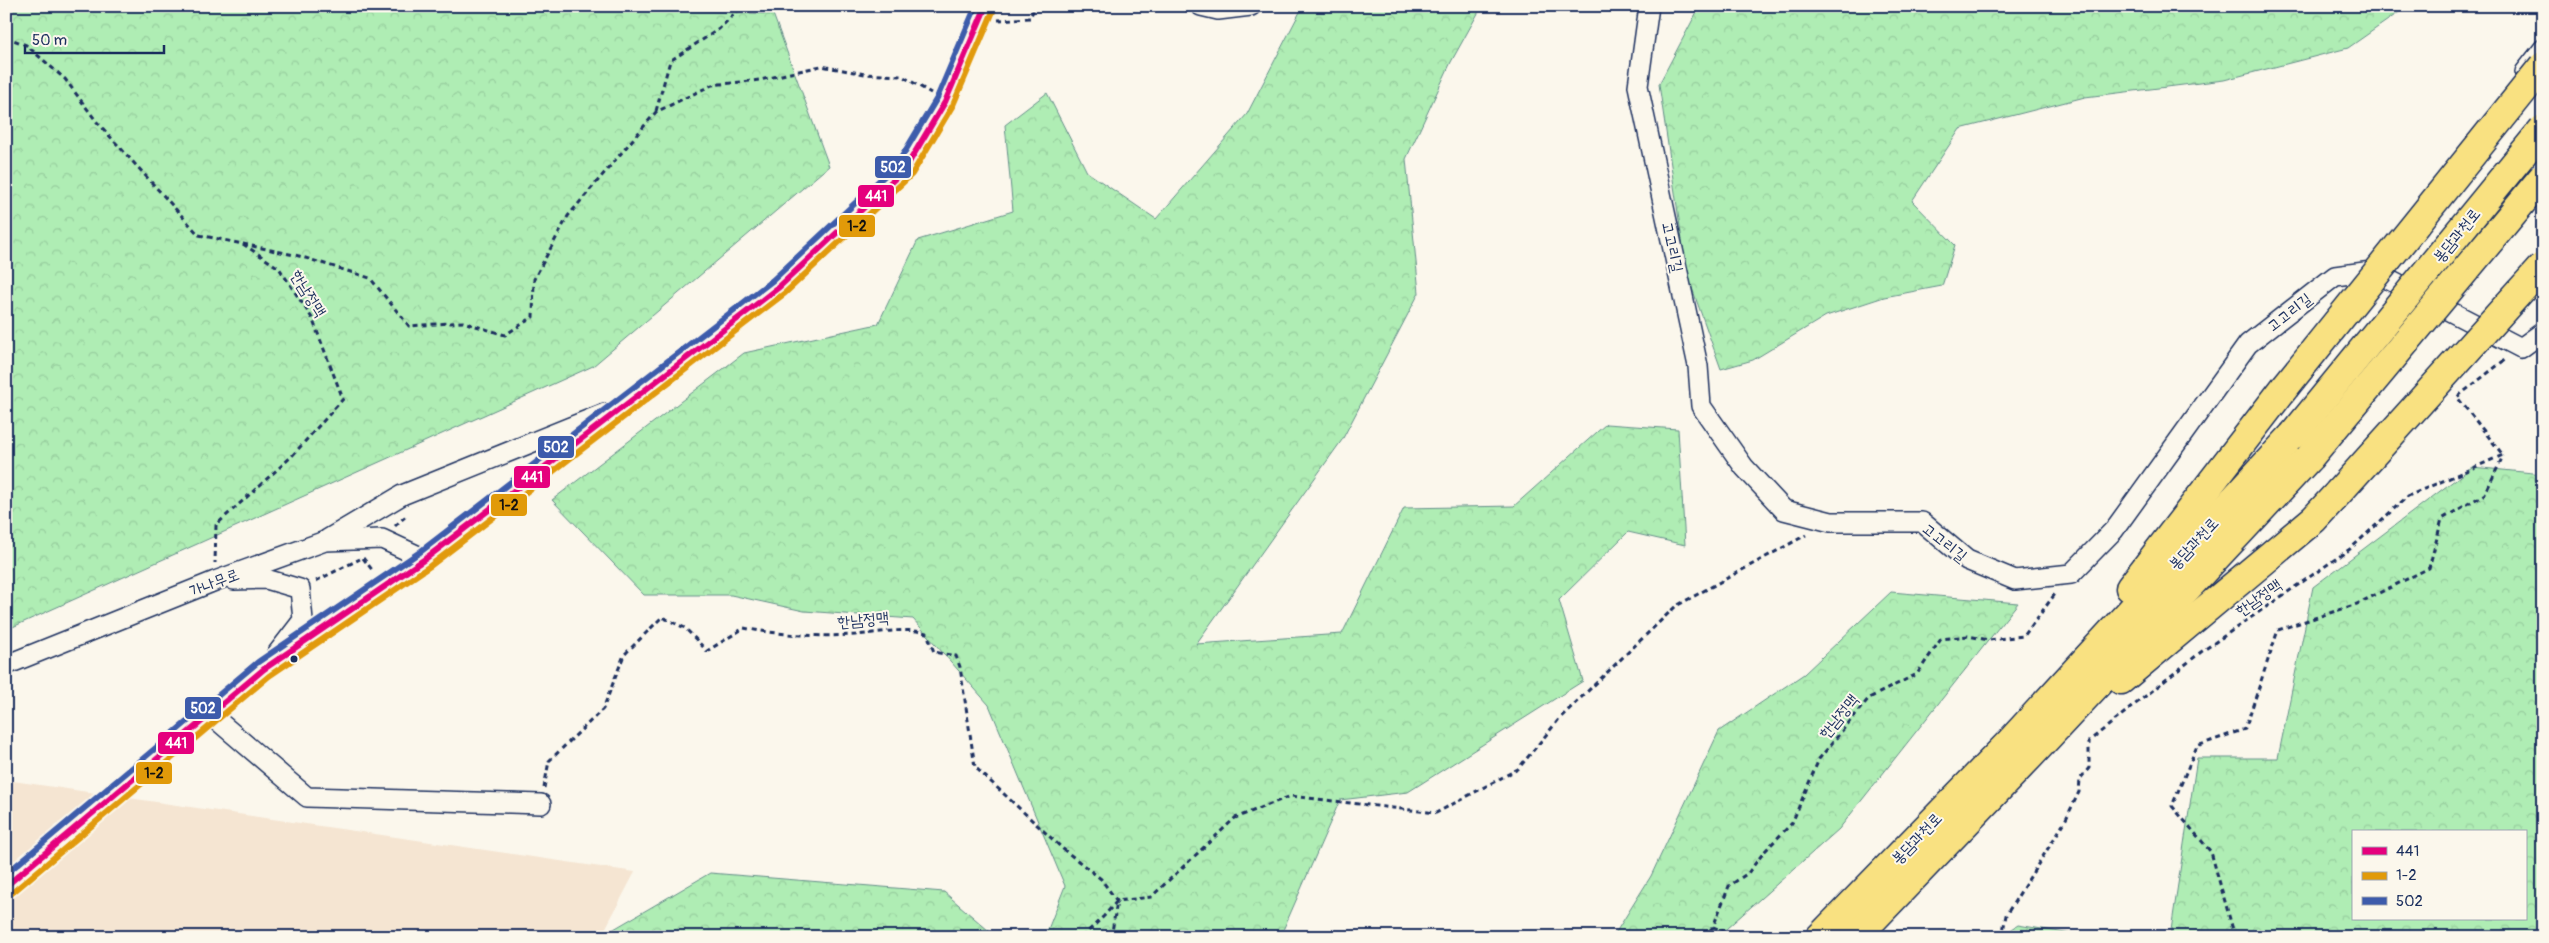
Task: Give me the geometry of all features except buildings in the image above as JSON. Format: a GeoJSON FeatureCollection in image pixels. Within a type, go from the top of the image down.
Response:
{"type":"FeatureCollection","features":[{"type":"Feature","properties":{"kind":"highway"},"geometry":{"type":"LineString","coordinates":[[2021,748],[2285,387],[2543,66]]}},
{"type":"Feature","properties":{"kind":"highway","name":"봉담과천로"},"geometry":{"type":"LineString","coordinates":[[1856,937],[2293,435],[2543,129]]}},
{"type":"Feature","properties":{"kind":"highway","name":"봉담과천로"},"geometry":{"type":"LineString","coordinates":[[1820,937],[2021,748],[2309,458],[2543,177]]}},
{"type":"Feature","properties":{"kind":"highway"},"geometry":{"type":"LineString","coordinates":[[2021,748],[2314,519],[2543,266]]}},
{"type":"Feature","properties":{"kind":"street"},"geometry":{"type":"LineString","coordinates":[[1201,6],[1218,10],[1251,6]]}},
{"type":"Feature","properties":{"kind":"street","name":"고고리길"},"geometry":{"type":"LineString","coordinates":[[1650,6],[1638,86],[1698,366],[1701,406],[1744,468],[1784,510],[1831,522],[1922,522],[1967,560],[2014,580],[2071,574],[2114,530],[2248,344],[2336,276],[2372,271]]}},
{"type":"Feature","properties":{"kind":"street"},"geometry":{"type":"LineString","coordinates":[[6,886],[125,789],[264,669],[425,559],[779,286],[905,169],[945,102],[983,14]]}},
{"type":"Feature","properties":{"kind":"street"},"geometry":{"type":"LineString","coordinates":[[2543,49],[2424,197],[2372,271],[2521,348],[2543,332]]}},
{"type":"Feature","properties":{"kind":"street"},"geometry":{"type":"LineString","coordinates":[[325,541],[402,495],[627,404]]}},
{"type":"Feature","properties":{"kind":"street","name":"가나무로"},"geometry":{"type":"LineString","coordinates":[[6,665],[215,581],[325,541],[382,539],[425,559]]}},
{"type":"Feature","properties":{"kind":"street"},"geometry":{"type":"LineString","coordinates":[[215,581],[266,579],[300,589],[303,620],[264,669]]}},
{"type":"Feature","properties":{"kind":"street"},"geometry":{"type":"LineString","coordinates":[[211,715],[307,796],[542,804]]}},
{"type":"Feature","properties":{"kind":"path"},"geometry":{"type":"LineString","coordinates":[[656,112],[670,61],[719,29],[742,6]]}},
{"type":"Feature","properties":{"kind":"path"},"geometry":{"type":"LineString","coordinates":[[983,14],[1030,18],[1035,6]]}},
{"type":"Feature","properties":{"kind":"path","name":"한남정맥"},"geometry":{"type":"LineString","coordinates":[[6,37],[26,45],[65,79],[97,122],[199,235],[243,244],[279,268],[312,318],[343,399],[291,457],[216,525],[215,581]]}},
{"type":"Feature","properties":{"kind":"path"},"geometry":{"type":"LineString","coordinates":[[243,244],[299,256],[370,278],[410,326],[463,322],[505,335],[533,317],[534,278],[568,216],[656,112],[712,85],[760,80],[821,66],[865,74],[902,76],[945,102]]}},
{"type":"Feature","properties":{"kind":"path"},"geometry":{"type":"LineString","coordinates":[[2235,937],[2211,852],[2172,806],[2197,746],[2245,729],[2278,630],[2357,604],[2429,568],[2442,519],[2485,494],[2503,456],[2457,397],[2521,348]]}},
{"type":"Feature","properties":{"kind":"path","name":"한남정맥"},"geometry":{"type":"LineString","coordinates":[[2002,937],[2006,915],[2064,823],[2079,792],[2080,779],[2089,768],[2089,741],[2201,652],[2350,549],[2408,496],[2503,456]]}},
{"type":"Feature","properties":{"kind":"path"},"geometry":{"type":"LineString","coordinates":[[1082,937],[1104,916],[1116,900],[1151,897],[1236,818],[1291,796],[1436,813],[1518,770],[1560,718],[1676,606],[1831,522]]}},
{"type":"Feature","properties":{"kind":"path","name":"한남정맥"},"geometry":{"type":"LineString","coordinates":[[1704,937],[1713,927],[1729,886],[1748,872],[1792,823],[1819,759],[1869,698],[1917,674],[1940,639],[1968,636],[1990,640],[2024,636],[2071,574]]}},
{"type":"Feature","properties":{"kind":"path","name":"한남정맥"},"geometry":{"type":"LineString","coordinates":[[542,804],[549,761],[603,709],[624,655],[662,617],[685,628],[707,651],[744,628],[763,632],[824,635],[853,635],[898,629],[914,630],[927,633],[934,652],[956,656],[960,667],[976,767],[1063,848],[1101,879],[1116,900]]}},
{"type":"Feature","properties":{"kind":"path"},"geometry":{"type":"LineString","coordinates":[[1115,937],[1112,932],[1116,900]]}},
{"type":"Feature","properties":{"kind":"path"},"geometry":{"type":"LineString","coordinates":[[1713,927],[1736,937]]}},
{"type":"Feature","properties":{"kind":"shaded area"},"geometry":{"type":"Polygon","coordinates":[[[6,780],[635,872],[601,937],[6,937],[6,780]]]}},
{"type":"Feature","properties":{"kind":"green space"},"geometry":{"type":"Polygon","coordinates":[[[6,6],[578,6],[773,14],[829,166],[593,366],[6,630],[6,6]]]}},
{"type":"Feature","properties":{"kind":"green space"},"geometry":{"type":"Polygon","coordinates":[[[1303,6],[1482,6],[1451,62],[1406,159],[1419,293],[1342,440],[1196,644],[1342,634],[1404,508],[1514,506],[1606,424],[1678,429],[1685,545],[1628,532],[1559,600],[1583,681],[1408,792],[1340,800],[1280,937],[1045,937],[1065,886],[989,705],[913,619],[804,611],[731,595],[644,595],[552,500],[744,353],[878,324],[918,240],[1013,211],[1005,125],[1047,93],[1087,172],[1156,219],[1247,114],[1303,6]]]}},
{"type":"Feature","properties":{"kind":"green space"},"geometry":{"type":"Polygon","coordinates":[[[1700,6],[2408,6],[2348,48],[2224,80],[2085,97],[1960,129],[1912,201],[1955,245],[1942,286],[1884,297],[1826,316],[1753,360],[1721,369],[1687,274],[1659,84],[1700,6]]]}},
{"type":"Feature","properties":{"kind":"green space"},"geometry":{"type":"Polygon","coordinates":[[[2472,467],[2543,474],[2543,937],[2170,937],[2197,758],[2278,758],[2313,587],[2472,467]]]}},
{"type":"Feature","properties":{"kind":"green space"},"geometry":{"type":"Polygon","coordinates":[[[1891,592],[2018,603],[1839,829],[1717,937],[1613,937],[1651,876],[1719,731],[1804,674],[1891,592]]]}},
{"type":"Feature","properties":{"kind":"green space"},"geometry":{"type":"Polygon","coordinates":[[[710,873],[944,892],[996,937],[606,937],[607,933],[710,873]]]}},
{"type":"Feature","properties":{"kind":"green space"},"geometry":{"type":"Polygon","coordinates":[[[2018,925],[2089,937],[2000,937],[2018,925]]]}},
{"type":"Feature","properties":{"kind":"transit line","name":"502"},"geometry":{"type":"LineString","coordinates":[[6,874],[258,662],[420,552],[773,280],[898,163],[937,98],[976,6]]}},
{"type":"Feature","properties":{"kind":"transit line","name":"441"},"geometry":{"type":"LineString","coordinates":[[6,886],[264,669],[425,559],[779,287],[905,169],[945,102],[986,6]]}},
{"type":"Feature","properties":{"kind":"transit line","name":"1-2"},"geometry":{"type":"LineString","coordinates":[[12,893],[269,676],[430,566],[785,293],[912,174],[953,105],[994,9]]}}]}
